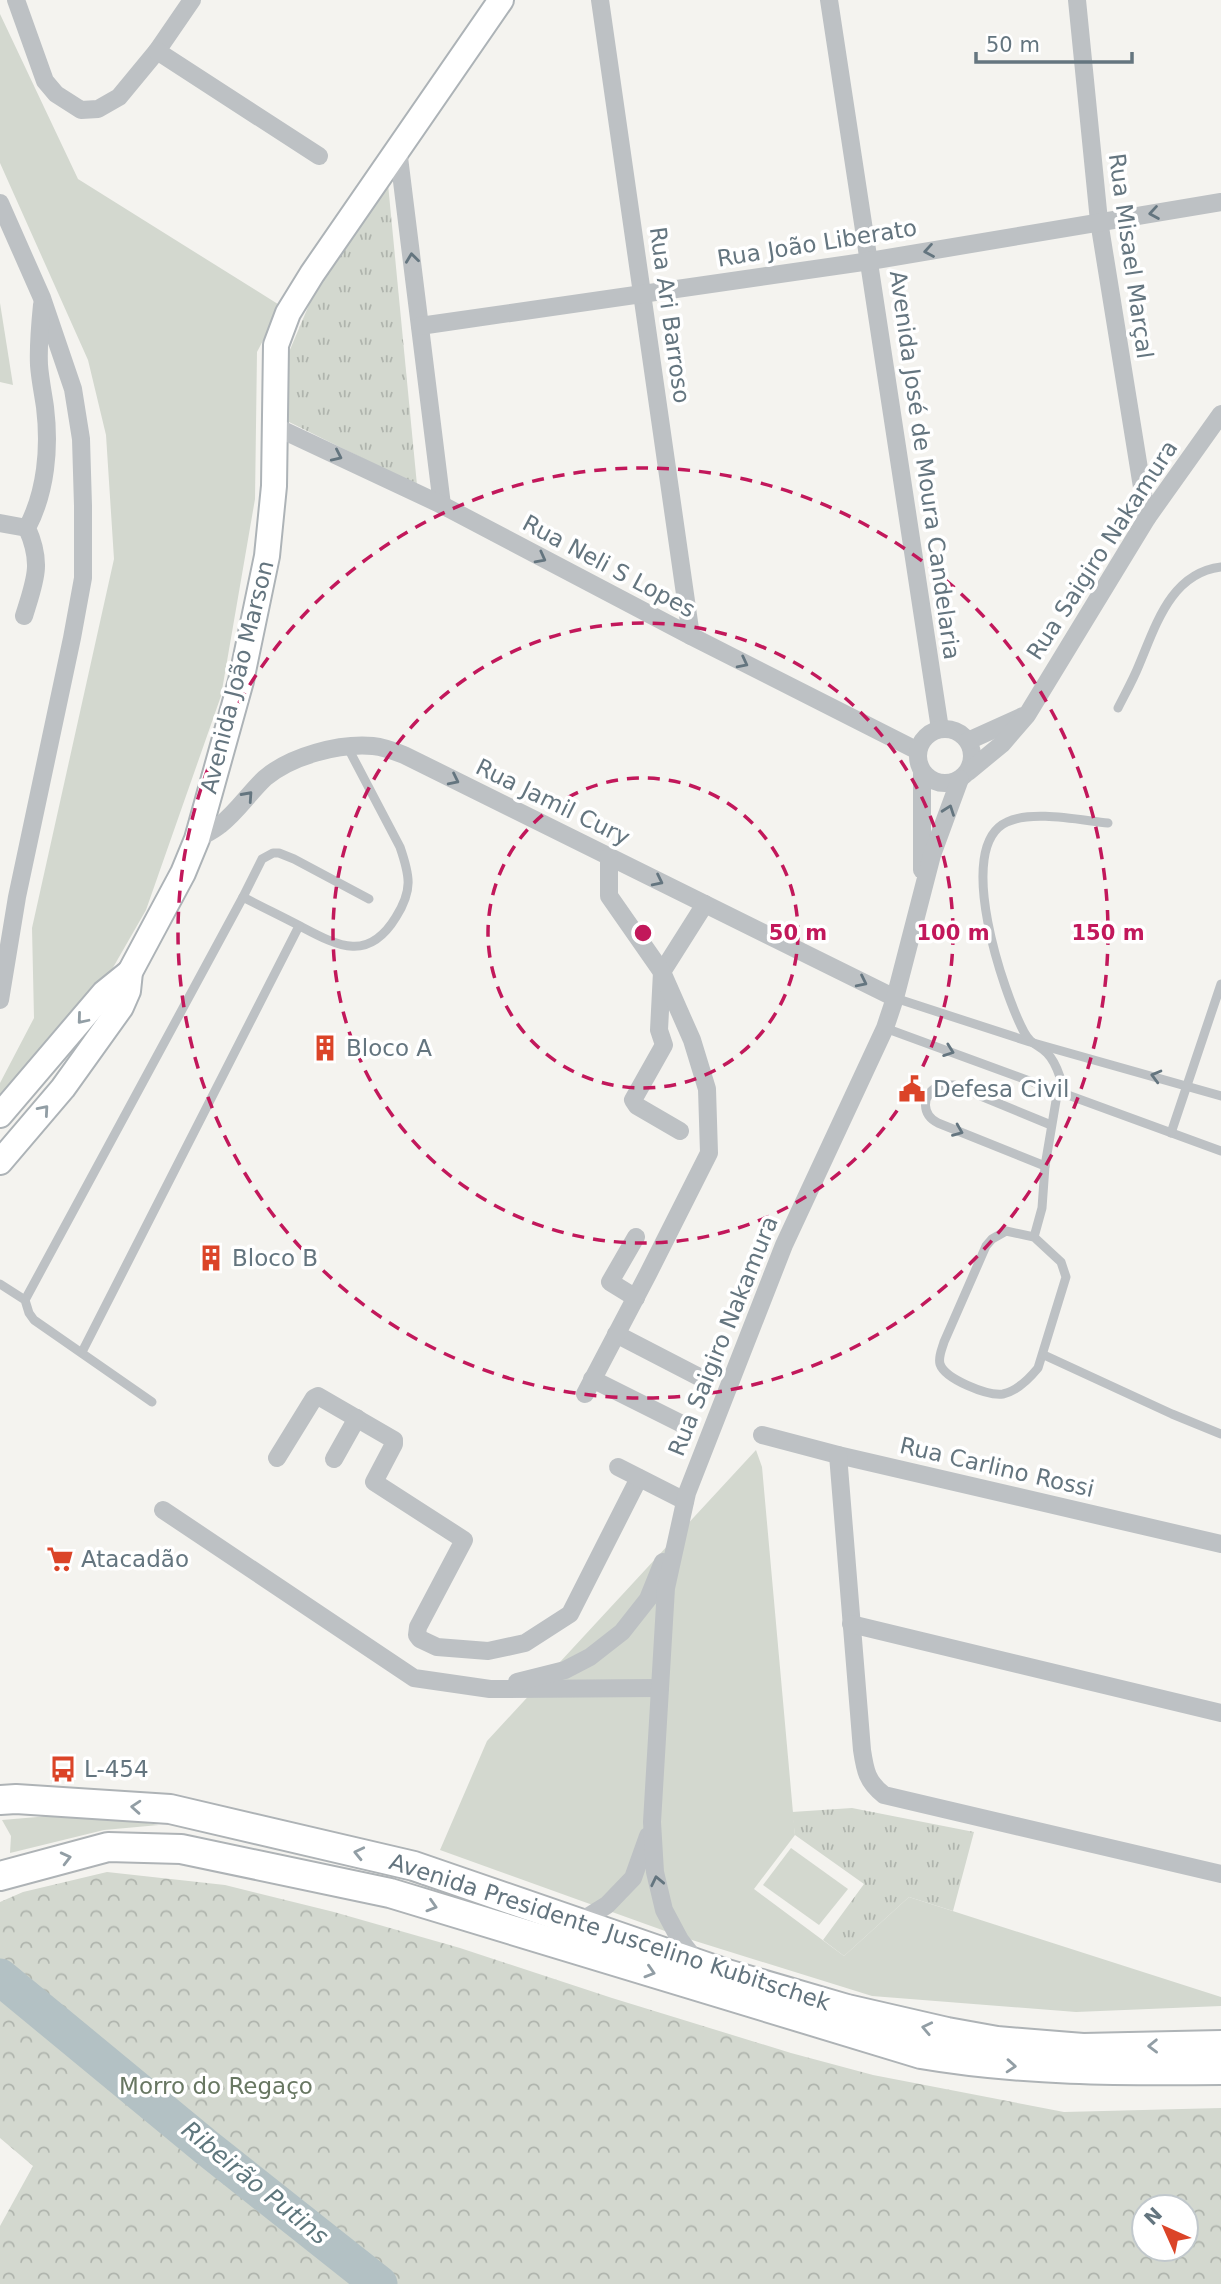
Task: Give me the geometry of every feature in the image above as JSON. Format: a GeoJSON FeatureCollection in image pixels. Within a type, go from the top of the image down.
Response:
{"type":"FeatureCollection","features":[{"type":"Feature","properties":{"kind":"main road","name":"Avenida João Marson"},"geometry":{"type":"LineString","coordinates":[[0,1162],[64,1088],[111,1022],[128,991],[130,972],[183,873],[197,839],[238,692],[261,589],[271,522],[276,427],[276,345],[288,313],[501,0]]}},
{"type":"Feature","properties":{"kind":"main road","name":"Avenida João Marson"},"geometry":{"type":"LineString","coordinates":[[0,1115],[104,993],[130,972]]}},
{"type":"Feature","properties":{"kind":"main road","name":"Avenida Presidente Juscelino Kubitschek"},"geometry":{"type":"LineString","coordinates":[[0,1800],[170,1809],[414,1866],[783,1992],[898,2022],[997,2041],[1083,2048],[1221,2045]]}},
{"type":"Feature","properties":{"kind":"main road","name":"Avenida Presidente Juscelino Kubitschek"},"geometry":{"type":"LineString","coordinates":[[0,1876],[108,1847],[181,1849],[390,1893],[921,2054],[976,2064],[1063,2069],[1221,2070]]}},
{"type":"Feature","properties":{"kind":"street"},"geometry":{"type":"LineString","coordinates":[[16,0],[45,81],[57,94],[81,110],[98,109],[119,97],[157,51],[192,0]]}},
{"type":"Feature","properties":{"kind":"street","name":"Rua Ari Barroso"},"geometry":{"type":"LineString","coordinates":[[600,0],[691,636]]}},
{"type":"Feature","properties":{"kind":"street","name":"Avenida José de Moura Candelaria"},"geometry":{"type":"LineString","coordinates":[[829,0],[940,729]]}},
{"type":"Feature","properties":{"kind":"street","name":"Rua Misael Marçal"},"geometry":{"type":"LineString","coordinates":[[1077,0],[1099,221],[1147,518]]}},
{"type":"Feature","properties":{"kind":"street"},"geometry":{"type":"LineString","coordinates":[[157,51],[319,156]]}},
{"type":"Feature","properties":{"kind":"street"},"geometry":{"type":"LineString","coordinates":[[398,149],[442,505]]}},
{"type":"Feature","properties":{"kind":"street","name":"Rua João Liberato"},"geometry":{"type":"LineString","coordinates":[[420,326],[870,261],[1221,202]]}},
{"type":"Feature","properties":{"kind":"street"},"geometry":{"type":"LineString","coordinates":[[0,203],[42,298],[73,389],[81,439],[83,578],[20,883],[0,1000]]}},
{"type":"Feature","properties":{"kind":"street"},"geometry":{"type":"LineString","coordinates":[[27,528],[38,508],[44,476],[45,410],[39,366],[42,298]]}},
{"type":"Feature","properties":{"kind":"street","name":"Rua Saigiro Nakamura"},"geometry":{"type":"LineString","coordinates":[[698,1963],[680,1940],[664,1910],[655,1872],[652,1822],[666,1588],[685,1501],[733,1370],[784,1245],[885,1028],[922,888],[964,776],[1002,744],[1027,715],[1147,518],[1221,414]]}},
{"type":"Feature","properties":{"kind":"street","name":"Rua Neli S Lopes"},"geometry":{"type":"LineString","coordinates":[[276,427],[442,505],[918,751]]}},
{"type":"Feature","properties":{"kind":"street"},"geometry":{"type":"LineString","coordinates":[[0,523],[27,528]]}},
{"type":"Feature","properties":{"kind":"street"},"geometry":{"type":"LineString","coordinates":[[24,616],[37,563],[37,553],[27,528]]}},
{"type":"Feature","properties":{"kind":"street"},"geometry":{"type":"LineString","coordinates":[[968,741],[1027,715]]}},
{"type":"Feature","properties":{"kind":"street"},"geometry":{"type":"LineString","coordinates":[[951,729],[968,741],[972,762],[964,776],[950,783],[939,783],[929,779],[922,771],[918,751],[922,741],[930,733],[951,729]]}},
{"type":"Feature","properties":{"kind":"street","name":"Rua Jamil Cury"},"geometry":{"type":"LineString","coordinates":[[197,839],[219,825],[279,768],[313,753],[372,746],[404,755],[895,998]]}},
{"type":"Feature","properties":{"kind":"street","name":"Rua Saigiro Nakamura"},"geometry":{"type":"LineString","coordinates":[[922,771],[922,888]]}},
{"type":"Feature","properties":{"kind":"street"},"geometry":{"type":"LineString","coordinates":[[609,857],[609,896],[662,972],[692,1040],[706,1089],[709,1153],[588,1387],[684,1425]]}},
{"type":"Feature","properties":{"kind":"street"},"geometry":{"type":"LineString","coordinates":[[680,1130],[637,1106],[633,1100],[664,1045],[659,1030],[662,972],[705,904]]}},
{"type":"Feature","properties":{"kind":"street"},"geometry":{"type":"LineString","coordinates":[[636,1237],[610,1282],[636,1297]]}},
{"type":"Feature","properties":{"kind":"street"},"geometry":{"type":"LineString","coordinates":[[616,1334],[703,1379]]}},
{"type":"Feature","properties":{"kind":"street"},"geometry":{"type":"LineString","coordinates":[[277,1458],[314,1398],[322,1397],[394,1440],[374,1482],[463,1536],[464,1540],[418,1627],[417,1635],[419,1639],[437,1647],[488,1651],[524,1643],[570,1614],[639,1478]]}},
{"type":"Feature","properties":{"kind":"street"},"geometry":{"type":"LineString","coordinates":[[334,1459],[357,1418]]}},
{"type":"Feature","properties":{"kind":"street","name":"Rua Carlino Rossi"},"geometry":{"type":"LineString","coordinates":[[762,1435],[1221,1544]]}},
{"type":"Feature","properties":{"kind":"street"},"geometry":{"type":"LineString","coordinates":[[838,1455],[851,1624],[868,1780],[884,1795],[1221,1874]]}},
{"type":"Feature","properties":{"kind":"street"},"geometry":{"type":"LineString","coordinates":[[618,1466],[685,1501]]}},
{"type":"Feature","properties":{"kind":"street"},"geometry":{"type":"LineString","coordinates":[[163,1510],[414,1678],[490,1689],[660,1688]]}},
{"type":"Feature","properties":{"kind":"street"},"geometry":{"type":"LineString","coordinates":[[490,1689],[565,1670],[590,1657],[622,1632],[648,1599],[679,1524]]}},
{"type":"Feature","properties":{"kind":"street"},"geometry":{"type":"LineString","coordinates":[[851,1624],[1221,1713]]}},
{"type":"Feature","properties":{"kind":"street","name":"Rua Saigiro Nakamura"},"geometry":{"type":"LineString","coordinates":[[578,1923],[607,1905],[633,1878],[652,1822]]}},
{"type":"Feature","properties":{"kind":"lane"},"geometry":{"type":"LineString","coordinates":[[1118,708],[1162,612],[1179,587],[1196,573],[1221,567]]}},
{"type":"Feature","properties":{"kind":"lane"},"geometry":{"type":"LineString","coordinates":[[243,897],[333,944],[359,947],[380,938],[390,927],[408,892],[408,873],[400,847],[348,748]]}},
{"type":"Feature","properties":{"kind":"lane"},"geometry":{"type":"LineString","coordinates":[[1034,1237],[1042,1208],[1045,1166],[1060,1077],[1055,1063],[1046,1052],[1030,1042],[1015,1014],[983,900],[981,873],[985,849],[990,835],[999,826],[1024,816],[1108,823]]}},
{"type":"Feature","properties":{"kind":"lane"},"geometry":{"type":"LineString","coordinates":[[152,1402],[34,1320],[25,1300],[262,859],[279,853],[369,899]]}},
{"type":"Feature","properties":{"kind":"lane"},"geometry":{"type":"LineString","coordinates":[[82,1352],[299,926]]}},
{"type":"Feature","properties":{"kind":"lane"},"geometry":{"type":"LineString","coordinates":[[1171,1133],[1221,984]]}},
{"type":"Feature","properties":{"kind":"lane"},"geometry":{"type":"LineString","coordinates":[[895,998],[1030,1042],[1221,1096]]}},
{"type":"Feature","properties":{"kind":"lane"},"geometry":{"type":"LineString","coordinates":[[885,1028],[1221,1151]]}},
{"type":"Feature","properties":{"kind":"lane"},"geometry":{"type":"LineString","coordinates":[[1045,1166],[938,1123],[930,1119],[925,1107],[936,1088],[954,1084],[1051,1125]]}},
{"type":"Feature","properties":{"kind":"lane"},"geometry":{"type":"LineString","coordinates":[[1006,1231],[1034,1237],[1061,1262],[1066,1277],[1038,1368],[1027,1380],[1002,1394],[986,1392],[955,1379],[943,1370],[939,1358],[986,1246],[1006,1231]]}},
{"type":"Feature","properties":{"kind":"lane"},"geometry":{"type":"LineString","coordinates":[[0,1284],[25,1300]]}},
{"type":"Feature","properties":{"kind":"lane"},"geometry":{"type":"LineString","coordinates":[[1044,1355],[1221,1434]]}},
{"type":"Feature","properties":{"kind":"green space"},"geometry":{"type":"Polygon","coordinates":[[[0,14],[78,179],[281,306],[257,352],[255,499],[221,696],[146,910],[95,999],[0,1103],[0,1083],[34,1018],[32,928],[114,559],[106,435],[88,360],[0,163],[0,14]]]}},
{"type":"Feature","properties":{"kind":"green space"},"geometry":{"type":"Polygon","coordinates":[[[388,184],[417,485],[287,421],[289,352],[311,300],[388,184]]]}},
{"type":"Feature","properties":{"kind":"green space"},"geometry":{"type":"Polygon","coordinates":[[[0,303],[13,385],[0,382],[0,303]]]}},
{"type":"Feature","properties":{"kind":"green space"},"geometry":{"type":"Polygon","coordinates":[[[756,1450],[762,1467],[795,1835],[754,1889],[844,1956],[909,1897],[1221,1997],[1221,2006],[1076,2012],[872,1996],[676,1935],[440,1850],[487,1741],[756,1450]]]}},
{"type":"Feature","properties":{"kind":"green space"},"geometry":{"type":"Polygon","coordinates":[[[852,1808],[974,1832],[953,1911],[909,1897],[844,1956],[823,1940],[864,1884],[795,1835],[792,1812],[852,1808]]]}},
{"type":"Feature","properties":{"kind":"green space"},"geometry":{"type":"Polygon","coordinates":[[[61,1815],[159,1825],[104,1830],[10,1853],[11,1836],[2,1820],[61,1815]]]}},
{"type":"Feature","properties":{"kind":"green space"},"geometry":{"type":"Polygon","coordinates":[[[791,1848],[848,1889],[819,1925],[763,1885],[791,1848]]]}},
{"type":"Feature","properties":{"kind":"green space","name":"Morro do Regaço"},"geometry":{"type":"Polygon","coordinates":[[[107,1872],[225,1885],[334,1912],[460,1948],[612,1998],[791,2053],[873,2075],[1064,2112],[1221,2108],[1221,2284],[0,2284],[0,2226],[33,2166],[0,2138],[0,1902],[23,1892],[107,1872]]]}},
{"type":"Feature","properties":{"kind":"waterway","name":"Ribeirão Putins"},"geometry":{"type":"LineString","coordinates":[[0,1977],[206,2147],[379,2284]]}},
{"type":"Feature","properties":{"kind":"place","name":"Bloco A"},"geometry":{"type":"Point","coordinates":[325,1048]}},
{"type":"Feature","properties":{"kind":"place","name":"Defesa Civil"},"geometry":{"type":"Point","coordinates":[912,1089]}},
{"type":"Feature","properties":{"kind":"place","name":"Bloco B"},"geometry":{"type":"Point","coordinates":[211,1258]}},
{"type":"Feature","properties":{"kind":"place","name":"Atacadão"},"geometry":{"type":"Point","coordinates":[60,1559]}},
{"type":"Feature","properties":{"kind":"place","name":"L-454"},"geometry":{"type":"Point","coordinates":[63,1769]}}]}
